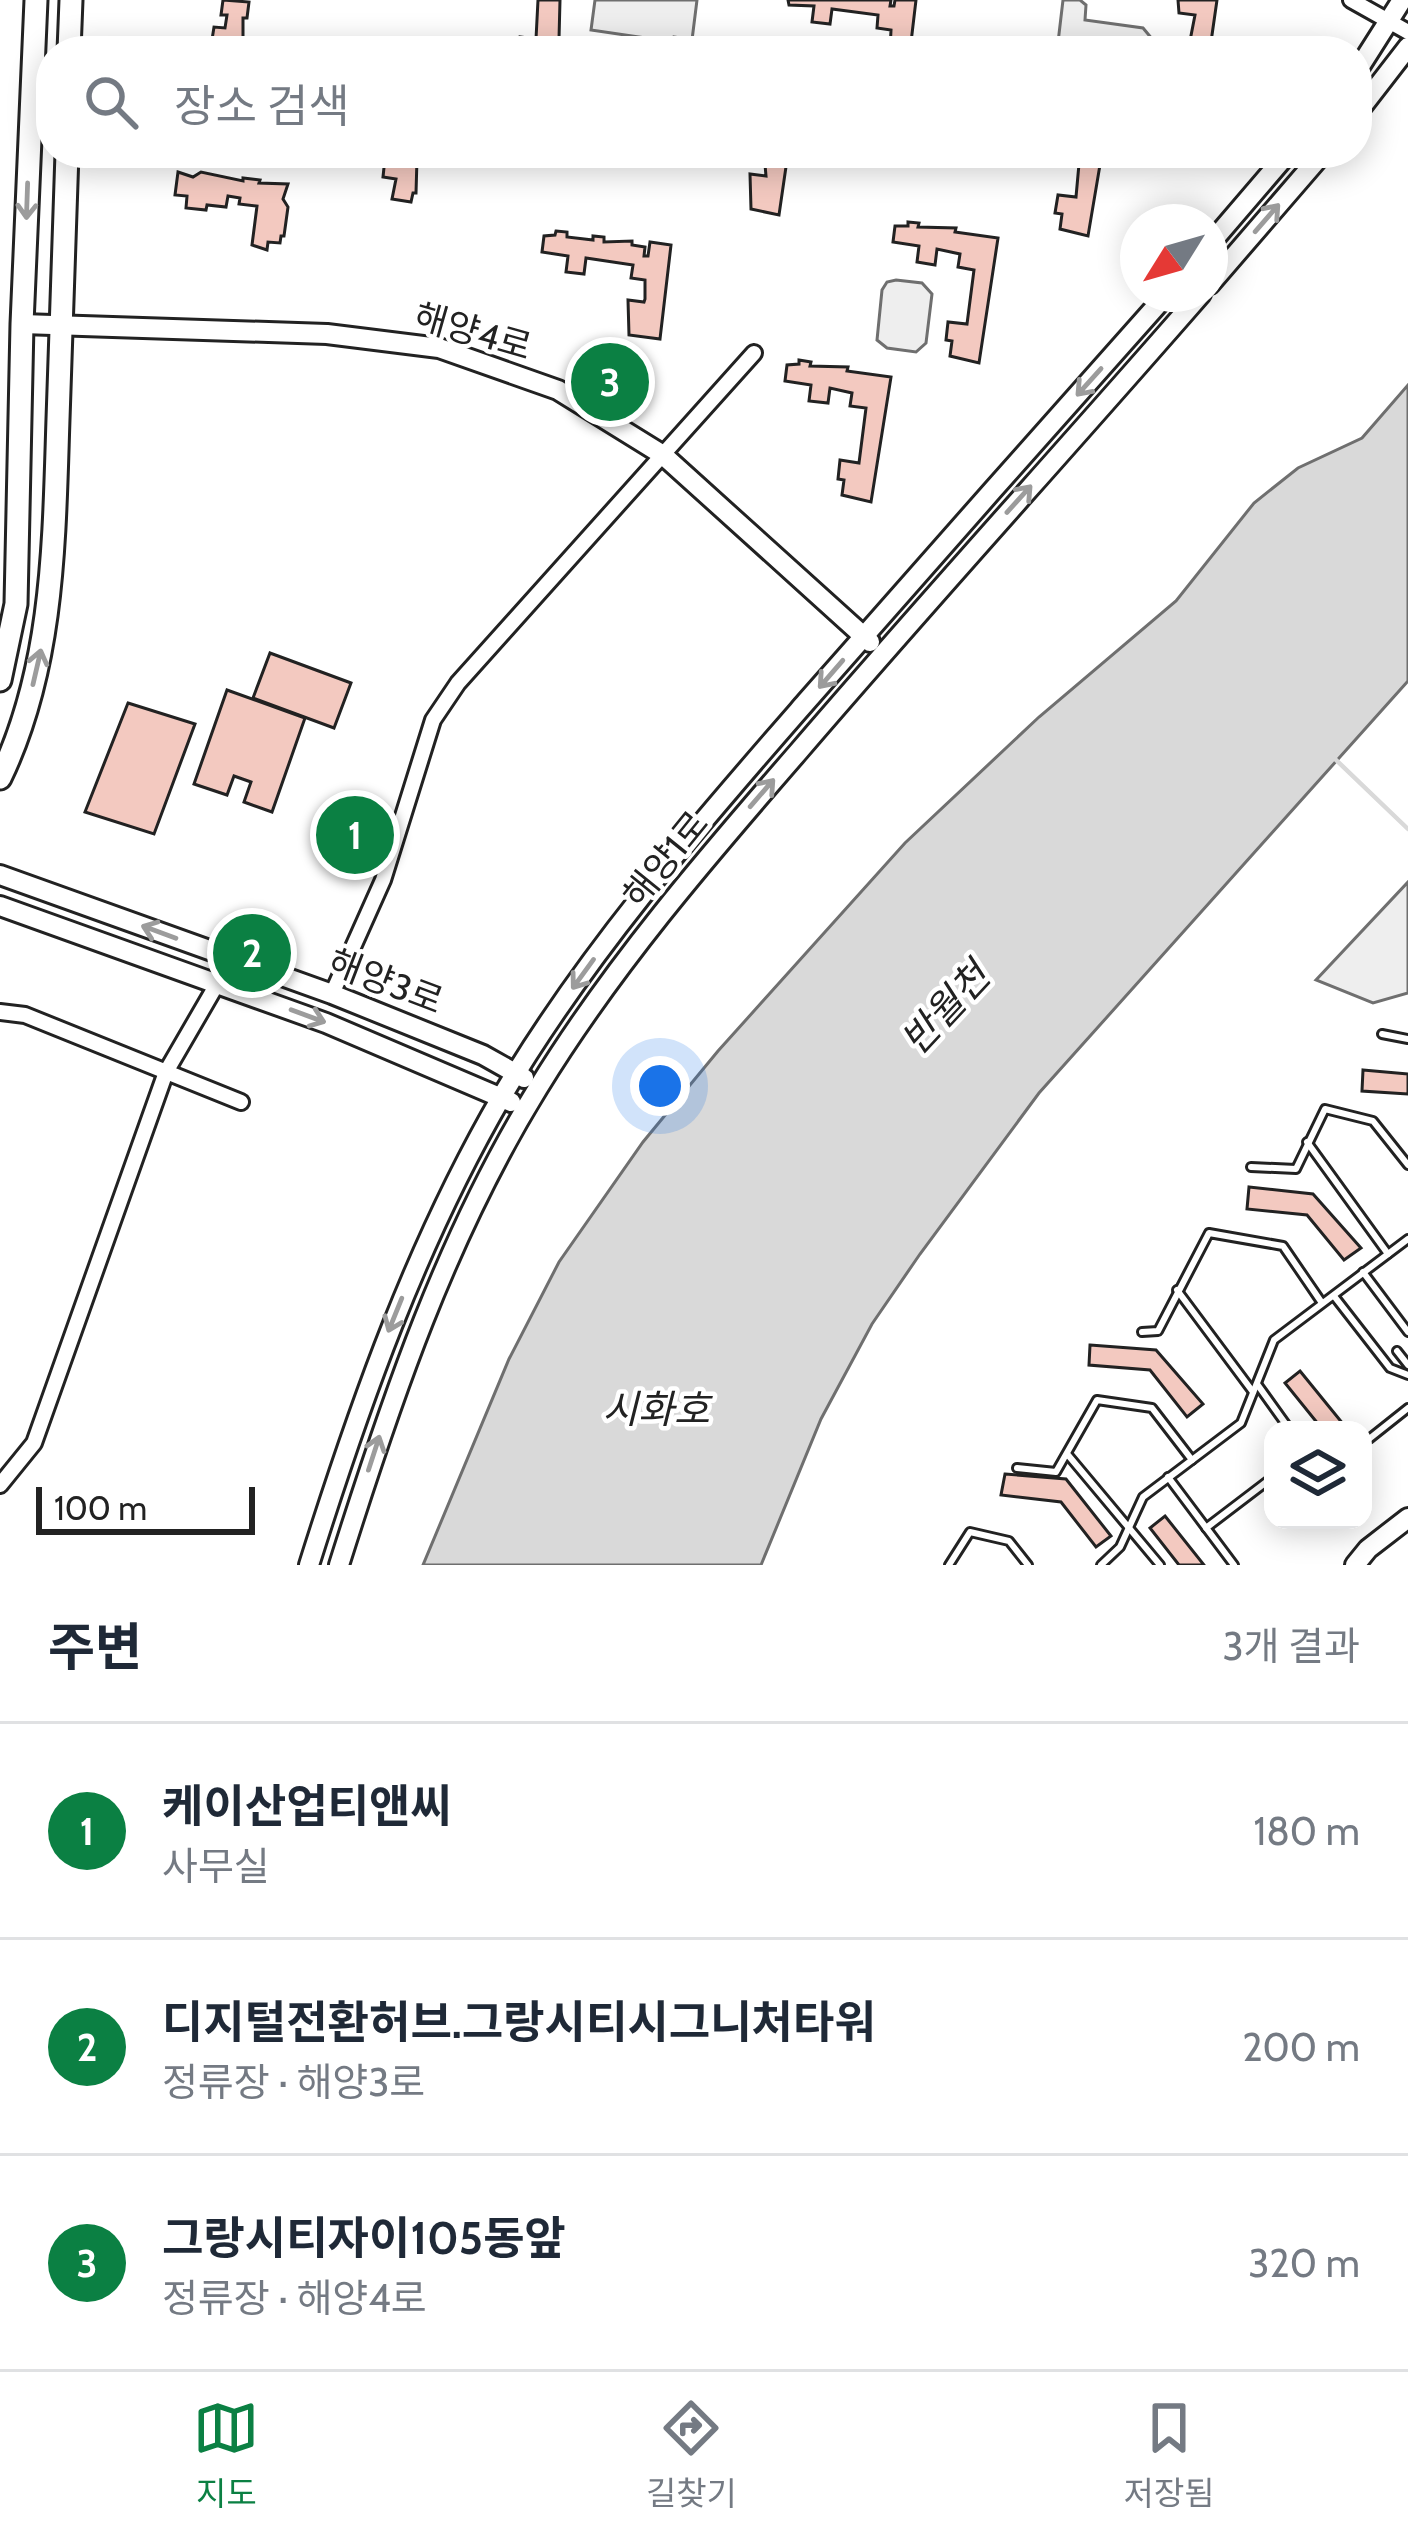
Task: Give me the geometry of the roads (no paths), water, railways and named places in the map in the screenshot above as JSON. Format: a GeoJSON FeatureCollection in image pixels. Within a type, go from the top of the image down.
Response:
{"type":"FeatureCollection","features":[{"type":"Feature","properties":{"kind":"main road"},"geometry":{"type":"LineString","coordinates":[[0,680],[16,604],[36,0]]}},
{"type":"Feature","properties":{"kind":"main road"},"geometry":{"type":"LineString","coordinates":[[70,36],[71,0]]}},
{"type":"Feature","properties":{"kind":"main road"},"geometry":{"type":"LineString","coordinates":[[0,778],[22,722],[44,637],[54,553],[67,168]]}},
{"type":"Feature","properties":{"kind":"street"},"geometry":{"type":"LineString","coordinates":[[1351,0],[1399,27]]}},
{"type":"Feature","properties":{"kind":"street"},"geometry":{"type":"LineString","coordinates":[[1372,55],[1399,27],[1402,0]]}},
{"type":"Feature","properties":{"kind":"street"},"geometry":{"type":"LineString","coordinates":[[1372,94],[1408,47]]}},
{"type":"Feature","properties":{"kind":"street"},"geometry":{"type":"LineString","coordinates":[[1228,223],[1275,168]]}},
{"type":"Feature","properties":{"kind":"street"},"geometry":{"type":"LineString","coordinates":[[1228,263],[1310,168]]}},
{"type":"Feature","properties":{"kind":"street","name":"해양1로"},"geometry":{"type":"LineString","coordinates":[[309,1565],[349,1438],[415,1267],[502,1097],[587,968],[672,856],[1151,312]]}},
{"type":"Feature","properties":{"kind":"street","name":"해양1로"},"geometry":{"type":"LineString","coordinates":[[339,1565],[400,1373],[435,1288],[539,1086],[651,928],[882,653],[1185,312]]}},
{"type":"Feature","properties":{"kind":"street","name":"해양4로"},"geometry":{"type":"LineString","coordinates":[[22,324],[327,334],[439,348],[558,390],[663,455],[882,653]]}},
{"type":"Feature","properties":{"kind":"street"},"geometry":{"type":"LineString","coordinates":[[332,994],[383,880],[433,721],[458,683],[754,353]]}},
{"type":"Feature","properties":{"kind":"street","name":"해양3로"},"geometry":{"type":"LineString","coordinates":[[0,875],[332,994],[483,1055],[539,1086]]}},
{"type":"Feature","properties":{"kind":"street","name":"해양3로"},"geometry":{"type":"LineString","coordinates":[[0,906],[326,1023],[526,1108]]}},
{"type":"Feature","properties":{"kind":"street"},"geometry":{"type":"LineString","coordinates":[[0,1486],[34,1444],[166,1072],[217,984]]}},
{"type":"Feature","properties":{"kind":"street"},"geometry":{"type":"LineString","coordinates":[[0,1012],[25,1015],[241,1102]]}},
{"type":"Feature","properties":{"kind":"street"},"geometry":{"type":"LineString","coordinates":[[1355,1565],[1408,1519]]}},
{"type":"Feature","properties":{"kind":"lane"},"geometry":{"type":"LineString","coordinates":[[1382,1034],[1408,1039]]}},
{"type":"Feature","properties":{"kind":"lane"},"geometry":{"type":"LineString","coordinates":[[1251,1167],[1295,1169],[1324,1108],[1373,1121],[1408,1165]]}},
{"type":"Feature","properties":{"kind":"lane"},"geometry":{"type":"LineString","coordinates":[[1307,1142],[1388,1254]]}},
{"type":"Feature","properties":{"kind":"lane"},"geometry":{"type":"LineString","coordinates":[[1142,1332],[1158,1331],[1208,1232],[1283,1246],[1322,1303]]}},
{"type":"Feature","properties":{"kind":"lane"},"geometry":{"type":"LineString","coordinates":[[1101,1565],[1120,1547],[1143,1496],[1241,1423],[1274,1340],[1408,1238]]}},
{"type":"Feature","properties":{"kind":"lane"},"geometry":{"type":"LineString","coordinates":[[1363,1272],[1408,1332]]}},
{"type":"Feature","properties":{"kind":"lane"},"geometry":{"type":"LineString","coordinates":[[1178,1291],[1282,1421]]}},
{"type":"Feature","properties":{"kind":"lane"},"geometry":{"type":"LineString","coordinates":[[1334,1295],[1390,1368],[1408,1375]]}},
{"type":"Feature","properties":{"kind":"lane"},"geometry":{"type":"LineString","coordinates":[[1397,1351],[1408,1365]]}},
{"type":"Feature","properties":{"kind":"lane"},"geometry":{"type":"LineString","coordinates":[[1017,1468],[1056,1472],[1097,1400],[1152,1408],[1192,1460]]}},
{"type":"Feature","properties":{"kind":"lane"},"geometry":{"type":"LineString","coordinates":[[1372,1437],[1408,1408]]}},
{"type":"Feature","properties":{"kind":"lane"},"geometry":{"type":"LineString","coordinates":[[1068,1455],[1160,1565]]}},
{"type":"Feature","properties":{"kind":"lane"},"geometry":{"type":"LineString","coordinates":[[1168,1478],[1234,1565]]}},
{"type":"Feature","properties":{"kind":"lane"},"geometry":{"type":"LineString","coordinates":[[1206,1528],[1264,1485]]}},
{"type":"Feature","properties":{"kind":"lane"},"geometry":{"type":"LineString","coordinates":[[950,1565],[970,1532],[1009,1541],[1028,1565]]}},
{"type":"Feature","properties":{"kind":"water","name":"시화호"},"geometry":{"type":"Polygon","coordinates":[[[1408,385],[1408,681],[1039,1093],[920,1254],[872,1324],[821,1419],[761,1565],[423,1565],[509,1359],[559,1262],[643,1142],[718,1051],[905,843],[1039,717],[1176,601],[1254,503],[1298,468],[1362,438],[1408,385]]]}},
{"type":"Feature","properties":{"kind":"waterway"},"geometry":{"type":"LineString","coordinates":[[1334,758],[1408,829]]}},
{"type":"Feature","properties":{"kind":"place","name":"그랑시티자이105동앞"},"geometry":{"type":"Point","coordinates":[610,382]}},
{"type":"Feature","properties":{"kind":"place","name":"케이산업티앤씨"},"geometry":{"type":"Point","coordinates":[355,835]}},
{"type":"Feature","properties":{"kind":"place","name":"디지털전환허브.그랑시티시그니처타워"},"geometry":{"type":"Point","coordinates":[252,953]}},
{"type":"Feature","properties":{"kind":"water label","name":"반월천"},"geometry":{"type":"Point","coordinates":[945,1008]}}]}
